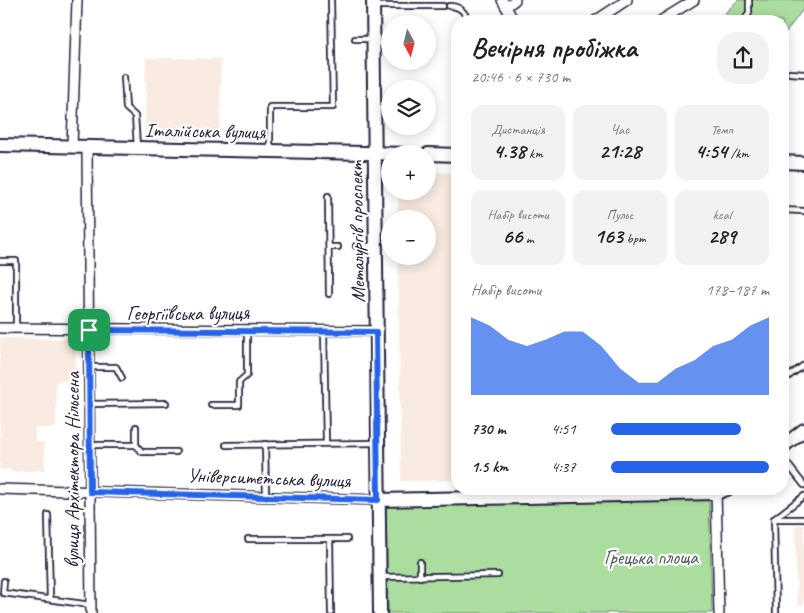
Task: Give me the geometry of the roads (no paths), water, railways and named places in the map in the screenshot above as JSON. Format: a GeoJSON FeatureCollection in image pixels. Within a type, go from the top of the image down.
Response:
{"type":"FeatureCollection","features":[{"type":"Feature","properties":{"kind":"street"},"geometry":{"type":"LineString","coordinates":[[72,147],[76,0]]}},
{"type":"Feature","properties":{"kind":"street"},"geometry":{"type":"LineString","coordinates":[[510,15],[504,4],[515,0]]}},
{"type":"Feature","properties":{"kind":"street"},"geometry":{"type":"LineString","coordinates":[[604,15],[627,0]]}},
{"type":"Feature","properties":{"kind":"street"},"geometry":{"type":"LineString","coordinates":[[670,15],[694,0]]}},
{"type":"Feature","properties":{"kind":"street","name":"Металургів проспект"},"geometry":{"type":"LineString","coordinates":[[373,3],[380,613]]}},
{"type":"Feature","properties":{"kind":"street","name":"Італійська вулиця"},"geometry":{"type":"LineString","coordinates":[[0,145],[381,153]]}},
{"type":"Feature","properties":{"kind":"street","name":"вулиця Архітектора Нільсена"},"geometry":{"type":"LineString","coordinates":[[87,147],[91,609]]}},
{"type":"Feature","properties":{"kind":"street"},"geometry":{"type":"LineString","coordinates":[[436,154],[451,155]]}},
{"type":"Feature","properties":{"kind":"street"},"geometry":{"type":"LineString","coordinates":[[789,162],[804,163]]}},
{"type":"Feature","properties":{"kind":"street","name":"Георгіївська вулиця"},"geometry":{"type":"LineString","coordinates":[[0,328],[376,332]]}},
{"type":"Feature","properties":{"kind":"street"},"geometry":{"type":"LineString","coordinates":[[789,442],[804,430]]}},
{"type":"Feature","properties":{"kind":"street","name":"Університетська вулиця"},"geometry":{"type":"LineString","coordinates":[[0,489],[378,500],[549,495]]}},
{"type":"Feature","properties":{"kind":"street"},"geometry":{"type":"LineString","coordinates":[[719,613],[720,495]]}},
{"type":"Feature","properties":{"kind":"lane"},"geometry":{"type":"LineString","coordinates":[[270,151],[270,106],[333,107],[331,0]]}},
{"type":"Feature","properties":{"kind":"lane"},"geometry":{"type":"LineString","coordinates":[[748,15],[750,0]]}},
{"type":"Feature","properties":{"kind":"lane"},"geometry":{"type":"LineString","coordinates":[[373,3],[443,6]]}},
{"type":"Feature","properties":{"kind":"lane"},"geometry":{"type":"LineString","coordinates":[[449,6],[462,9],[466,15]]}},
{"type":"Feature","properties":{"kind":"lane"},"geometry":{"type":"LineString","coordinates":[[355,39],[373,39]]}},
{"type":"Feature","properties":{"kind":"lane"},"geometry":{"type":"LineString","coordinates":[[790,73],[804,74]]}},
{"type":"Feature","properties":{"kind":"lane"},"geometry":{"type":"LineString","coordinates":[[124,77],[126,108],[135,116],[137,148]]}},
{"type":"Feature","properties":{"kind":"lane"},"geometry":{"type":"LineString","coordinates":[[328,196],[329,294]]}},
{"type":"Feature","properties":{"kind":"lane"},"geometry":{"type":"LineString","coordinates":[[789,210],[804,211]]}},
{"type":"Feature","properties":{"kind":"lane"},"geometry":{"type":"LineString","coordinates":[[356,246],[376,246]]}},
{"type":"Feature","properties":{"kind":"lane"},"geometry":{"type":"LineString","coordinates":[[329,247],[338,247]]}},
{"type":"Feature","properties":{"kind":"lane"},"geometry":{"type":"LineString","coordinates":[[0,261],[16,261],[16,329]]}},
{"type":"Feature","properties":{"kind":"lane"},"geometry":{"type":"LineString","coordinates":[[211,405],[239,405],[239,382],[247,375],[247,331]]}},
{"type":"Feature","properties":{"kind":"lane"},"geometry":{"type":"LineString","coordinates":[[324,331],[326,443]]}},
{"type":"Feature","properties":{"kind":"lane"},"geometry":{"type":"LineString","coordinates":[[789,376],[804,364]]}},
{"type":"Feature","properties":{"kind":"lane"},"geometry":{"type":"LineString","coordinates":[[89,367],[116,367],[122,378]]}},
{"type":"Feature","properties":{"kind":"lane"},"geometry":{"type":"LineString","coordinates":[[90,404],[166,403]]}},
{"type":"Feature","properties":{"kind":"lane"},"geometry":{"type":"LineString","coordinates":[[136,427],[136,445],[142,452],[176,452]]}},
{"type":"Feature","properties":{"kind":"lane"},"geometry":{"type":"LineString","coordinates":[[226,444],[378,443]]}},
{"type":"Feature","properties":{"kind":"lane"},"geometry":{"type":"LineString","coordinates":[[265,444],[266,497]]}},
{"type":"Feature","properties":{"kind":"lane"},"geometry":{"type":"LineString","coordinates":[[90,445],[136,445]]}},
{"type":"Feature","properties":{"kind":"lane"},"geometry":{"type":"LineString","coordinates":[[789,466],[804,485]]}},
{"type":"Feature","properties":{"kind":"lane"},"geometry":{"type":"LineString","coordinates":[[774,520],[804,496]]}},
{"type":"Feature","properties":{"kind":"lane"},"geometry":{"type":"LineString","coordinates":[[48,515],[50,599]]}},
{"type":"Feature","properties":{"kind":"lane"},"geometry":{"type":"LineString","coordinates":[[774,520],[804,519]]}},
{"type":"Feature","properties":{"kind":"lane"},"geometry":{"type":"LineString","coordinates":[[774,520],[776,613]]}},
{"type":"Feature","properties":{"kind":"lane"},"geometry":{"type":"LineString","coordinates":[[248,539],[347,539]]}},
{"type":"Feature","properties":{"kind":"lane"},"geometry":{"type":"LineString","coordinates":[[330,539],[331,613]]}},
{"type":"Feature","properties":{"kind":"lane"},"geometry":{"type":"LineString","coordinates":[[420,562],[420,577]]}},
{"type":"Feature","properties":{"kind":"lane"},"geometry":{"type":"LineString","coordinates":[[379,578],[498,575]]}},
{"type":"Feature","properties":{"kind":"lane"},"geometry":{"type":"LineString","coordinates":[[4,581],[3,593],[50,599],[91,609]]}},
{"type":"Feature","properties":{"kind":"park label","name":"Грецька площа"},"geometry":{"type":"Point","coordinates":[651,557]}}]}
